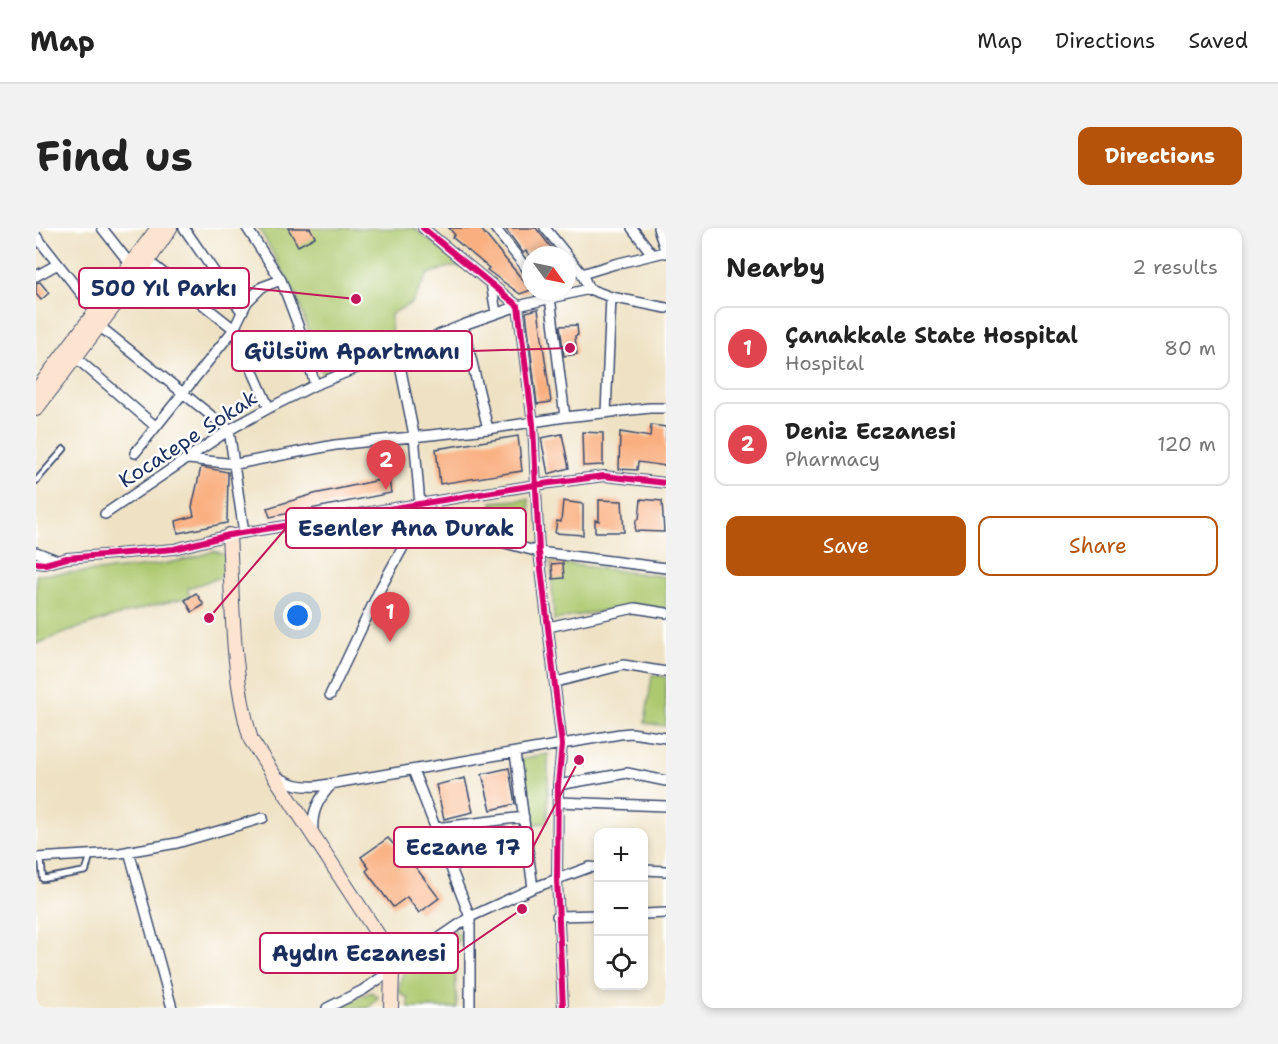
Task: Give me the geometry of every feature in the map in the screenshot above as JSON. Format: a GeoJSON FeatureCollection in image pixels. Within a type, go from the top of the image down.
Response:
{"type":"FeatureCollection","features":[{"type":"Feature","properties":{"kind":"street"},"geometry":{"type":"LineString","coordinates":[[102,228],[131,265]]}},
{"type":"Feature","properties":{"kind":"street"},"geometry":{"type":"LineString","coordinates":[[37,387],[158,228]]}},
{"type":"Feature","properties":{"kind":"street"},"geometry":{"type":"LineString","coordinates":[[36,409],[148,261],[170,228]]}},
{"type":"Feature","properties":{"kind":"street"},"geometry":{"type":"LineString","coordinates":[[184,228],[242,312]]}},
{"type":"Feature","properties":{"kind":"street"},"geometry":{"type":"LineString","coordinates":[[247,228],[281,280],[299,328],[315,385]]}},
{"type":"Feature","properties":{"kind":"street"},"geometry":{"type":"LineString","coordinates":[[423,228],[518,306],[533,424],[539,552],[562,745],[558,785],[557,916],[563,1008]]}},
{"type":"Feature","properties":{"kind":"street"},"geometry":{"type":"LineString","coordinates":[[495,228],[522,262]]}},
{"type":"Feature","properties":{"kind":"street"},"geometry":{"type":"LineString","coordinates":[[545,228],[560,246]]}},
{"type":"Feature","properties":{"kind":"street"},"geometry":{"type":"LineString","coordinates":[[632,228],[652,254]]}},
{"type":"Feature","properties":{"kind":"street"},"geometry":{"type":"LineString","coordinates":[[582,274],[652,254],[666,253],[658,228]]}},
{"type":"Feature","properties":{"kind":"street"},"geometry":{"type":"LineString","coordinates":[[36,236],[95,311]]}},
{"type":"Feature","properties":{"kind":"street"},"geometry":{"type":"LineString","coordinates":[[148,261],[234,329],[269,408]]}},
{"type":"Feature","properties":{"kind":"street"},"geometry":{"type":"LineString","coordinates":[[36,276],[58,264]]}},
{"type":"Feature","properties":{"kind":"street"},"geometry":{"type":"LineString","coordinates":[[576,266],[590,289],[611,297],[666,308]]}},
{"type":"Feature","properties":{"kind":"street"},"geometry":{"type":"LineString","coordinates":[[135,453],[181,392],[234,329],[247,302],[262,287],[281,280]]}},
{"type":"Feature","properties":{"kind":"street"},"geometry":{"type":"LineString","coordinates":[[491,283],[496,313]]}},
{"type":"Feature","properties":{"kind":"street","name":"Kocatepe Sokak"},"geometry":{"type":"LineString","coordinates":[[576,291],[590,289]]}},
{"type":"Feature","properties":{"kind":"street"},"geometry":{"type":"LineString","coordinates":[[606,413],[611,297]]}},
{"type":"Feature","properties":{"kind":"street","name":"Kocatepe Sokak"},"geometry":{"type":"LineString","coordinates":[[105,514],[230,430],[269,408],[315,385],[397,351],[532,300]]}},
{"type":"Feature","properties":{"kind":"street"},"geometry":{"type":"LineString","coordinates":[[548,300],[566,417]]}},
{"type":"Feature","properties":{"kind":"street"},"geometry":{"type":"LineString","coordinates":[[98,325],[230,430],[244,533]]}},
{"type":"Feature","properties":{"kind":"street"},"geometry":{"type":"LineString","coordinates":[[463,325],[488,429]]}},
{"type":"Feature","properties":{"kind":"street"},"geometry":{"type":"LineString","coordinates":[[330,695],[380,589],[418,520],[420,505],[414,435],[397,351]]}},
{"type":"Feature","properties":{"kind":"street"},"geometry":{"type":"LineString","coordinates":[[75,357],[155,426]]}},
{"type":"Feature","properties":{"kind":"street"},"geometry":{"type":"LineString","coordinates":[[188,459],[236,464],[335,444],[533,424],[566,417],[663,406]]}},
{"type":"Feature","properties":{"kind":"street"},"geometry":{"type":"LineString","coordinates":[[36,563],[45,564],[57,560],[174,549],[229,535],[535,485],[604,476],[666,483]]}},
{"type":"Feature","properties":{"kind":"street"},"geometry":{"type":"LineString","coordinates":[[394,509],[418,520],[539,552],[666,568]]}},
{"type":"Feature","properties":{"kind":"street"},"geometry":{"type":"LineString","coordinates":[[229,535],[237,681],[242,710],[251,740],[382,941],[392,970],[391,1008]]}},
{"type":"Feature","properties":{"kind":"street"},"geometry":{"type":"LineString","coordinates":[[36,552],[57,560]]}},
{"type":"Feature","properties":{"kind":"street"},"geometry":{"type":"LineString","coordinates":[[548,627],[634,608],[666,613]]}},
{"type":"Feature","properties":{"kind":"street"},"geometry":{"type":"LineString","coordinates":[[556,682],[623,665],[666,672]]}},
{"type":"Feature","properties":{"kind":"street"},"geometry":{"type":"LineString","coordinates":[[270,770],[287,783],[301,787],[620,734],[631,733],[666,738]]}},
{"type":"Feature","properties":{"kind":"street"},"geometry":{"type":"LineString","coordinates":[[515,753],[533,888]]}},
{"type":"Feature","properties":{"kind":"street"},"geometry":{"type":"LineString","coordinates":[[413,770],[470,917],[470,1008]]}},
{"type":"Feature","properties":{"kind":"street"},"geometry":{"type":"LineString","coordinates":[[558,785],[627,773],[666,781]]}},
{"type":"Feature","properties":{"kind":"street"},"geometry":{"type":"LineString","coordinates":[[313,836],[312,819],[315,807],[333,783]]}},
{"type":"Feature","properties":{"kind":"street"},"geometry":{"type":"LineString","coordinates":[[558,802],[666,806]]}},
{"type":"Feature","properties":{"kind":"street"},"geometry":{"type":"LineString","coordinates":[[38,857],[90,855],[177,843],[263,818]]}},
{"type":"Feature","properties":{"kind":"street"},"geometry":{"type":"LineString","coordinates":[[435,828],[524,818]]}},
{"type":"Feature","properties":{"kind":"street"},"geometry":{"type":"LineString","coordinates":[[129,851],[172,1008]]}},
{"type":"Feature","properties":{"kind":"street"},"geometry":{"type":"LineString","coordinates":[[327,1008],[363,990],[470,917],[533,888],[594,868]]}},
{"type":"Feature","properties":{"kind":"street"},"geometry":{"type":"LineString","coordinates":[[648,870],[666,871]]}},
{"type":"Feature","properties":{"kind":"street"},"geometry":{"type":"LineString","coordinates":[[648,914],[666,913]]}},
{"type":"Feature","properties":{"kind":"street"},"geometry":{"type":"LineString","coordinates":[[557,916],[594,915]]}},
{"type":"Feature","properties":{"kind":"lane"},"geometry":{"type":"LineString","coordinates":[[36,481],[64,449]]}},
{"type":"Feature","properties":{"kind":"lane"},"geometry":{"type":"LineString","coordinates":[[38,857],[44,879],[86,872],[90,855]]}},
{"type":"Feature","properties":{"kind":"green space"},"geometry":{"type":"Polygon","coordinates":[[[259,228],[414,228],[462,267],[449,267],[428,274],[412,303],[391,314],[392,347],[323,376],[296,295],[259,228]]]}},
{"type":"Feature","properties":{"kind":"green space"},"geometry":{"type":"Polygon","coordinates":[[[529,499],[531,522],[494,525],[492,502],[529,499]]]}},
{"type":"Feature","properties":{"kind":"green space"},"geometry":{"type":"Polygon","coordinates":[[[214,551],[225,555],[224,576],[188,588],[189,597],[111,617],[36,644],[36,575],[149,566],[193,558],[214,551]]]}},
{"type":"Feature","properties":{"kind":"green space"},"geometry":{"type":"Polygon","coordinates":[[[551,562],[666,577],[666,610],[635,605],[554,620],[551,562]]]}},
{"type":"Feature","properties":{"kind":"green space"},"geometry":{"type":"Polygon","coordinates":[[[652,675],[666,677],[666,726],[645,723],[652,675]]]}},
{"type":"Feature","properties":{"kind":"green space"},"geometry":{"type":"Polygon","coordinates":[[[548,754],[548,823],[530,824],[518,760],[548,754]]]}},
{"type":"Feature","properties":{"kind":"green space"},"geometry":{"type":"Polygon","coordinates":[[[454,930],[461,935],[454,946],[457,1008],[409,1008],[408,998],[400,993],[400,982],[404,972],[417,955],[454,930]]]}},
{"type":"Feature","properties":{"kind":"green space"},"geometry":{"type":"Polygon","coordinates":[[[371,992],[378,997],[369,1008],[336,1008],[371,992]]]}},
{"type":"Feature","properties":{"kind":"building"},"geometry":{"type":"Polygon","coordinates":[[[288,228],[310,228],[315,237],[298,246],[288,228]]]}},
{"type":"Feature","properties":{"kind":"building"},"geometry":{"type":"Polygon","coordinates":[[[449,228],[480,228],[522,279],[522,293],[487,270],[489,268],[452,237],[455,235],[449,228]]]}},
{"type":"Feature","properties":{"kind":"building"},"geometry":{"type":"Polygon","coordinates":[[[505,228],[536,228],[550,246],[522,246],[522,252],[505,228]]]}},
{"type":"Feature","properties":{"kind":"building"},"geometry":{"type":"Polygon","coordinates":[[[40,282],[49,293],[41,300],[36,294],[36,283],[40,282]]]}},
{"type":"Feature","properties":{"kind":"building"},"geometry":{"type":"Polygon","coordinates":[[[538,309],[551,402],[537,404],[526,312],[538,309]]]}},
{"type":"Feature","properties":{"kind":"building"},"geometry":{"type":"Polygon","coordinates":[[[577,325],[578,335],[575,336],[577,354],[564,356],[560,326],[577,325]]]}},
{"type":"Feature","properties":{"kind":"building"},"geometry":{"type":"Polygon","coordinates":[[[651,425],[666,427],[666,466],[638,462],[637,470],[619,469],[620,432],[650,437],[651,425]]]}},
{"type":"Feature","properties":{"kind":"building"},"geometry":{"type":"Polygon","coordinates":[[[582,432],[603,433],[603,465],[583,466],[582,432]]]}},
{"type":"Feature","properties":{"kind":"building"},"geometry":{"type":"Polygon","coordinates":[[[562,434],[569,468],[548,474],[541,438],[562,434]]]}},
{"type":"Feature","properties":{"kind":"building"},"geometry":{"type":"Polygon","coordinates":[[[518,436],[522,471],[440,484],[436,449],[518,436]]]}},
{"type":"Feature","properties":{"kind":"building"},"geometry":{"type":"Polygon","coordinates":[[[201,467],[228,472],[227,523],[178,533],[176,521],[194,516],[192,507],[201,467]]]}},
{"type":"Feature","properties":{"kind":"building"},"geometry":{"type":"Polygon","coordinates":[[[389,478],[391,493],[270,517],[267,508],[314,494],[389,478]]]}},
{"type":"Feature","properties":{"kind":"building"},"geometry":{"type":"Polygon","coordinates":[[[641,499],[662,501],[664,532],[635,531],[641,499]]]}},
{"type":"Feature","properties":{"kind":"building"},"geometry":{"type":"Polygon","coordinates":[[[599,500],[622,501],[624,532],[595,532],[595,520],[599,521],[599,500]]]}},
{"type":"Feature","properties":{"kind":"building"},"geometry":{"type":"Polygon","coordinates":[[[563,501],[583,504],[583,535],[555,533],[557,521],[561,522],[563,501]]]}},
{"type":"Feature","properties":{"kind":"building"},"geometry":{"type":"Polygon","coordinates":[[[563,563],[564,578],[553,579],[552,564],[563,563]]]}},
{"type":"Feature","properties":{"kind":"building"},"geometry":{"type":"Polygon","coordinates":[[[196,593],[204,605],[192,612],[185,600],[196,593]]]}},
{"type":"Feature","properties":{"kind":"building"},"geometry":{"type":"Polygon","coordinates":[[[509,768],[515,804],[491,810],[482,774],[509,768]]]}},
{"type":"Feature","properties":{"kind":"building"},"geometry":{"type":"Polygon","coordinates":[[[465,778],[473,812],[444,819],[436,785],[465,778]]]}},
{"type":"Feature","properties":{"kind":"building"},"geometry":{"type":"Polygon","coordinates":[[[516,827],[519,847],[485,852],[482,832],[516,827]]]}},
{"type":"Feature","properties":{"kind":"building"},"geometry":{"type":"Polygon","coordinates":[[[388,838],[395,846],[398,844],[439,898],[419,913],[407,897],[393,907],[366,871],[369,868],[361,857],[388,838]]]}},
{"type":"Feature","properties":{"kind":"cycle path"},"geometry":{"type":"LineString","coordinates":[[423,228],[518,306],[533,424],[539,552],[562,745],[558,785],[557,879],[563,1008]]}},
{"type":"Feature","properties":{"kind":"cycle path"},"geometry":{"type":"LineString","coordinates":[[36,563],[45,564],[67,558],[174,549],[229,535],[535,485],[604,476],[666,483]]}},
{"type":"Feature","properties":{"kind":"place","name":"500 Yıl Parkı"},"geometry":{"type":"Point","coordinates":[356,299]}},
{"type":"Feature","properties":{"kind":"place","name":"Gülsüm Apartmanı"},"geometry":{"type":"Point","coordinates":[570,348]}},
{"type":"Feature","properties":{"kind":"place","name":"Deniz Eczanesi"},"geometry":{"type":"Point","coordinates":[386,490]}},
{"type":"Feature","properties":{"kind":"place","name":"Esenler Ana Durak"},"geometry":{"type":"Point","coordinates":[209,618]}},
{"type":"Feature","properties":{"kind":"place","name":"Çanakkale State Hospital"},"geometry":{"type":"Point","coordinates":[390,642]}},
{"type":"Feature","properties":{"kind":"place","name":"Eczane 17"},"geometry":{"type":"Point","coordinates":[579,760]}},
{"type":"Feature","properties":{"kind":"place","name":"Aydın Eczanesi"},"geometry":{"type":"Point","coordinates":[522,909]}}]}
